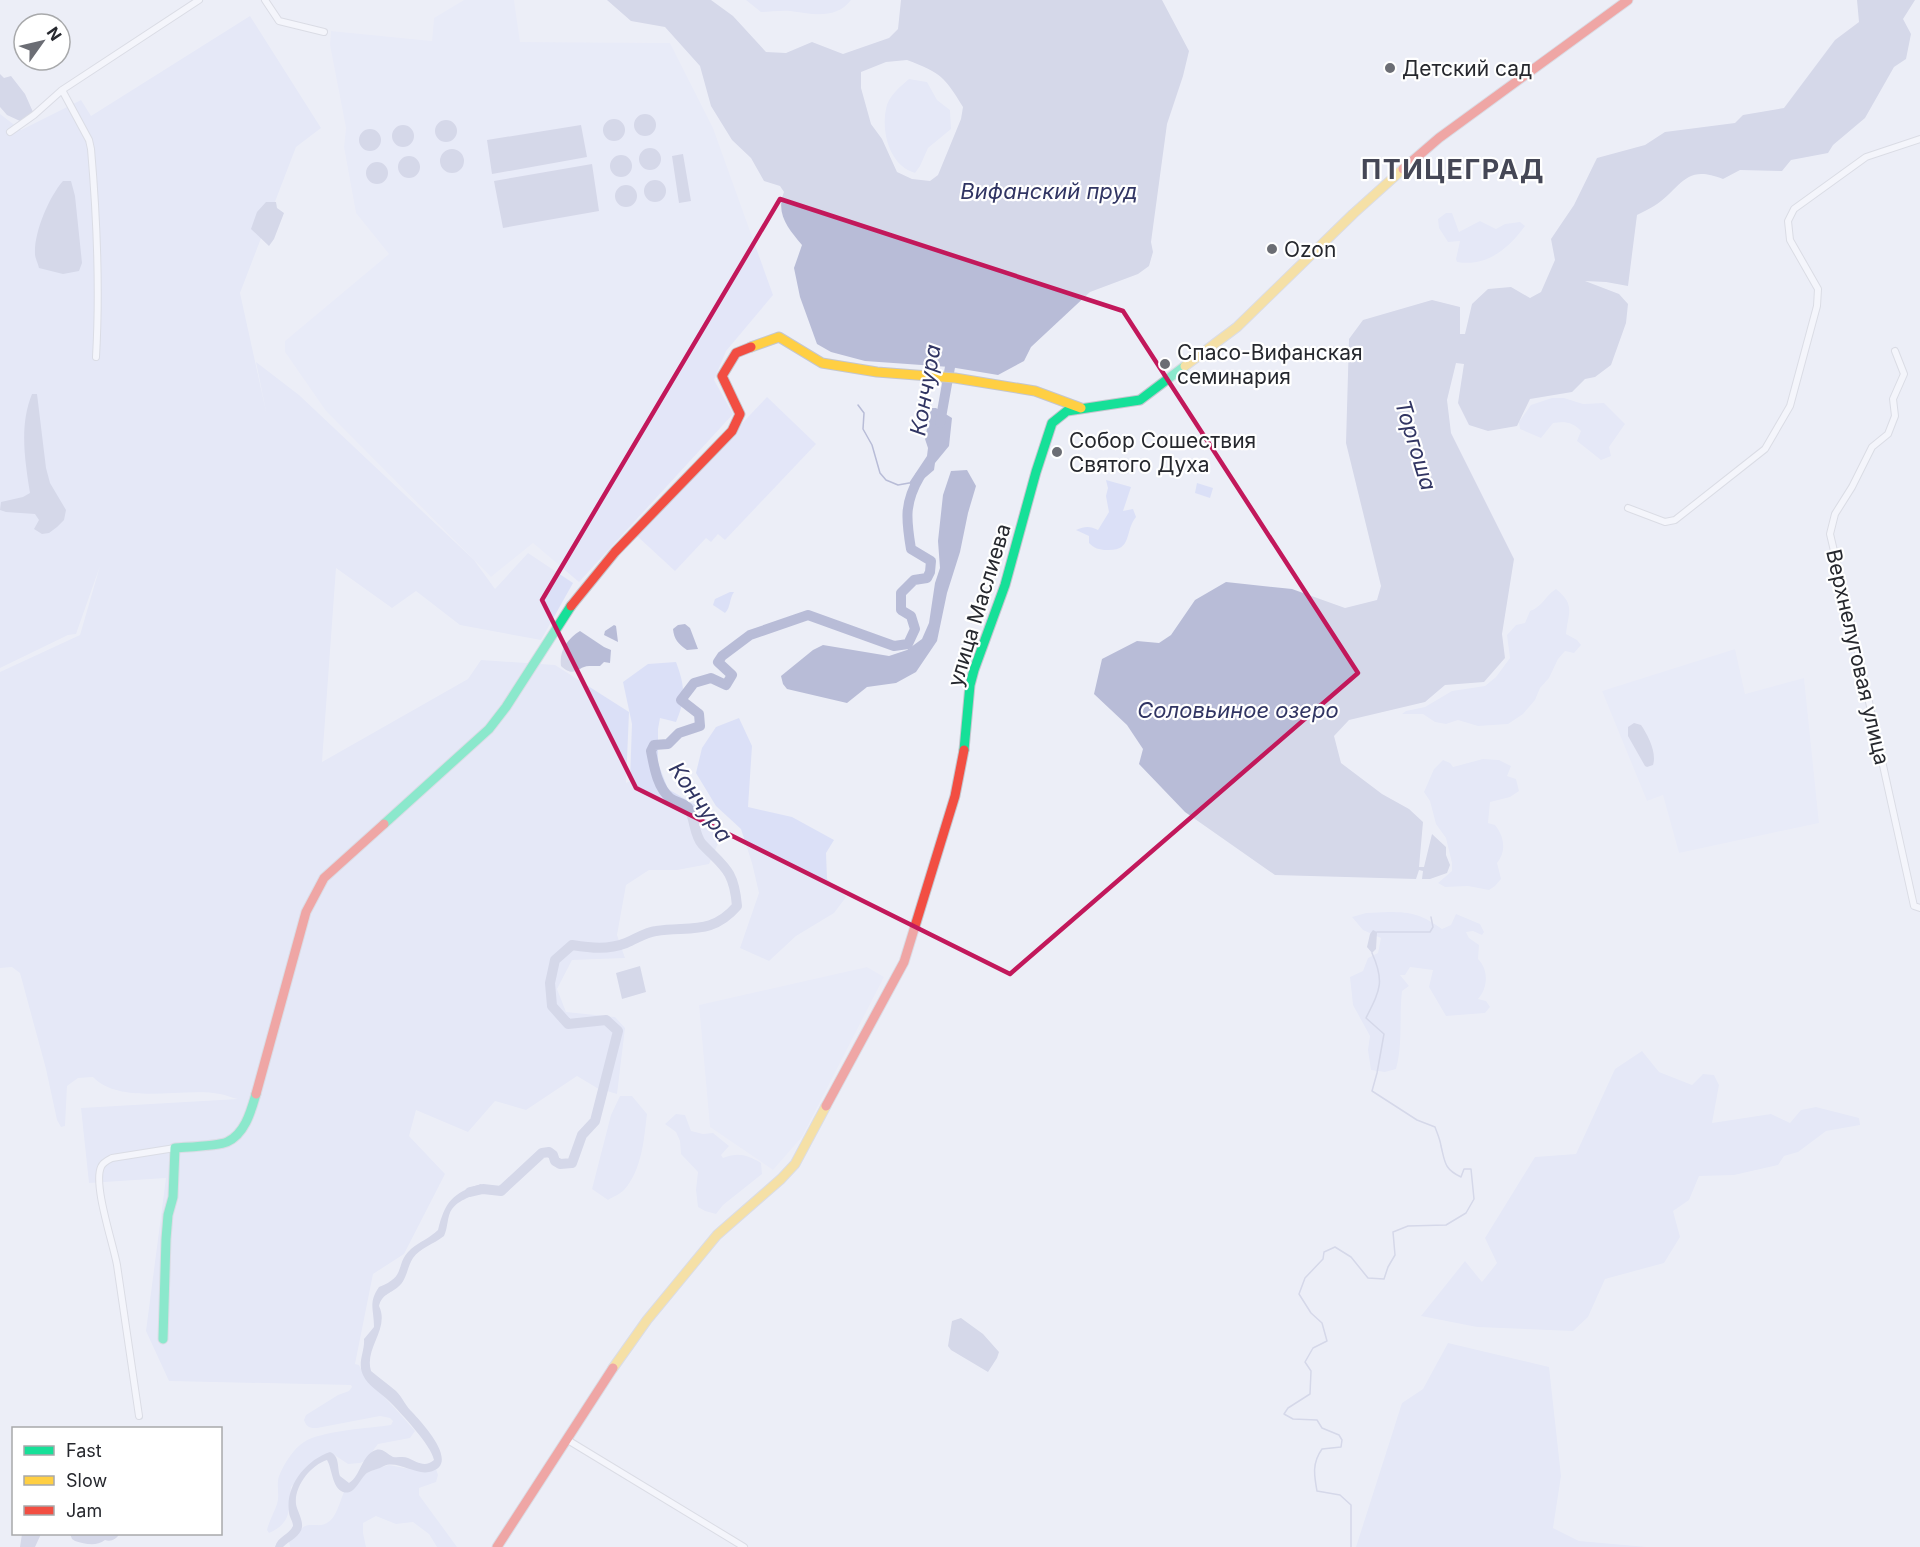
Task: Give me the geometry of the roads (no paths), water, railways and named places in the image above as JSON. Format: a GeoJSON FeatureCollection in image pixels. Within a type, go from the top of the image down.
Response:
{"type":"FeatureCollection","features":[{"type":"Feature","properties":{"kind":"street"},"geometry":{"type":"LineString","coordinates":[[10,132],[34,115],[62,90],[199,0]]}},
{"type":"Feature","properties":{"kind":"street"},"geometry":{"type":"LineString","coordinates":[[264,0],[279,21],[324,32]]}},
{"type":"Feature","properties":{"kind":"street"},"geometry":{"type":"LineString","coordinates":[[139,1416],[116,1257],[100,1196],[100,1168],[112,1158],[227,1142],[242,1129],[250,1115],[306,912],[324,878],[489,729],[506,707],[571,605],[615,552],[732,431],[740,414],[722,376],[736,353],[779,337],[822,363],[877,372],[955,378],[1035,391],[1083,409],[1140,400],[1237,327],[1353,214],[1439,138],[1628,0]]}},
{"type":"Feature","properties":{"kind":"street"},"geometry":{"type":"LineString","coordinates":[[62,90],[92,150],[97,223],[96,357]]}},
{"type":"Feature","properties":{"kind":"street"},"geometry":{"type":"LineString","coordinates":[[1628,508],[1665,522],[1675,520],[1765,448],[1790,406],[1817,306],[1818,289],[1790,240],[1788,221],[1794,208],[1866,158],[1920,139]]}},
{"type":"Feature","properties":{"kind":"street","name":"Верхнелуговая улица"},"geometry":{"type":"LineString","coordinates":[[1895,351],[1904,374],[1893,399],[1895,416],[1888,434],[1872,447],[1852,487],[1835,514],[1830,534],[1914,906],[1920,908]]}},
{"type":"Feature","properties":{"kind":"street","name":"улица Маслиева"},"geometry":{"type":"LineString","coordinates":[[497,1547],[642,1326],[700,1254],[735,1218],[795,1164],[900,971],[955,796],[963,759],[970,685],[974,670],[1005,585],[1036,472],[1052,423],[1067,411],[1083,409]]}},
{"type":"Feature","properties":{"kind":"street"},"geometry":{"type":"LineString","coordinates":[[163,1339],[166,1239],[168,1215],[173,1197],[175,1148]]}},
{"type":"Feature","properties":{"kind":"street"},"geometry":{"type":"LineString","coordinates":[[566,1439],[744,1547]]}},
{"type":"Feature","properties":{"kind":"water","name":"Вифанский пруд"},"geometry":{"type":"Polygon","coordinates":[[[607,0],[711,0],[733,16],[766,52],[786,53],[812,42],[843,54],[889,38],[898,29],[901,0],[1162,0],[1189,51],[1167,124],[1151,242],[1153,252],[1149,266],[1138,274],[1090,292],[1031,347],[1024,361],[998,375],[950,367],[865,361],[831,352],[817,344],[800,297],[794,268],[802,245],[788,227],[782,214],[784,192],[780,186],[764,181],[751,158],[732,140],[711,106],[700,66],[665,27],[631,21],[607,0]],[[907,60],[886,62],[861,72],[861,88],[871,124],[882,139],[897,172],[912,179],[930,181],[938,175],[961,119],[963,107],[941,77],[907,60]]]}},
{"type":"Feature","properties":{"kind":"water","name":"Соловьиное озеро"},"geometry":{"type":"Polygon","coordinates":[[[1857,0],[1915,0],[1903,19],[1911,34],[1906,59],[1894,67],[1865,118],[1833,145],[1828,153],[1791,160],[1782,171],[1740,170],[1723,179],[1700,174],[1691,176],[1654,206],[1637,215],[1628,286],[1585,281],[1619,294],[1628,304],[1626,323],[1611,365],[1595,377],[1585,379],[1572,392],[1530,399],[1517,426],[1488,431],[1469,425],[1458,403],[1464,364],[1456,363],[1447,400],[1451,433],[1514,559],[1502,634],[1505,658],[1484,682],[1445,685],[1425,702],[1349,720],[1334,736],[1341,763],[1382,794],[1409,809],[1423,822],[1419,867],[1424,867],[1432,834],[1446,847],[1450,865],[1447,873],[1430,879],[1422,879],[1423,871],[1419,870],[1416,879],[1275,875],[1185,812],[1139,764],[1143,749],[1127,725],[1094,694],[1102,659],[1137,641],[1159,643],[1171,635],[1195,600],[1226,582],[1292,589],[1345,608],[1377,600],[1381,586],[1346,443],[1349,339],[1363,320],[1432,300],[1460,307],[1460,334],[1465,334],[1472,304],[1488,289],[1511,287],[1530,298],[1541,292],[1555,260],[1551,239],[1574,205],[1597,158],[1645,145],[1665,132],[1735,123],[1743,115],[1784,108],[1835,40],[1859,22],[1857,0]]]}},
{"type":"Feature","properties":{"kind":"water"},"geometry":{"type":"Polygon","coordinates":[[[0,74],[4,78],[11,76],[25,94],[33,112],[20,121],[7,115],[0,107],[0,74]]]}},
{"type":"Feature","properties":{"kind":"water"},"geometry":{"type":"Polygon","coordinates":[[[641,114],[649,114],[656,121],[656,129],[649,136],[641,136],[634,129],[634,121],[641,114]]]}},
{"type":"Feature","properties":{"kind":"water"},"geometry":{"type":"Polygon","coordinates":[[[610,119],[618,119],[625,126],[625,134],[618,141],[610,141],[603,134],[603,126],[610,119]]]}},
{"type":"Feature","properties":{"kind":"water"},"geometry":{"type":"Polygon","coordinates":[[[442,120],[450,120],[457,127],[457,135],[450,142],[442,142],[435,135],[435,127],[442,120]]]}},
{"type":"Feature","properties":{"kind":"water"},"geometry":{"type":"Polygon","coordinates":[[[399,125],[407,125],[414,132],[414,140],[407,147],[399,147],[392,140],[392,132],[399,125]]]}},
{"type":"Feature","properties":{"kind":"water"},"geometry":{"type":"Polygon","coordinates":[[[581,125],[587,157],[492,174],[487,140],[581,125]]]}},
{"type":"Feature","properties":{"kind":"water"},"geometry":{"type":"Polygon","coordinates":[[[366,129],[374,129],[381,136],[381,144],[374,151],[366,151],[359,144],[359,136],[366,129]]]}},
{"type":"Feature","properties":{"kind":"water"},"geometry":{"type":"Polygon","coordinates":[[[646,148],[654,148],[661,155],[661,163],[654,170],[646,170],[639,163],[639,155],[646,148]]]}},
{"type":"Feature","properties":{"kind":"water"},"geometry":{"type":"Polygon","coordinates":[[[452,149],[460,153],[464,161],[460,169],[452,173],[444,169],[440,161],[444,153],[452,149]]]}},
{"type":"Feature","properties":{"kind":"water"},"geometry":{"type":"Polygon","coordinates":[[[683,154],[691,201],[679,203],[672,156],[683,154]]]}},
{"type":"Feature","properties":{"kind":"water"},"geometry":{"type":"Polygon","coordinates":[[[617,155],[625,155],[632,162],[632,170],[625,177],[617,177],[610,170],[610,162],[617,155]]]}},
{"type":"Feature","properties":{"kind":"water"},"geometry":{"type":"Polygon","coordinates":[[[405,156],[413,156],[420,163],[420,171],[413,178],[405,178],[398,171],[398,163],[405,156]]]}},
{"type":"Feature","properties":{"kind":"water"},"geometry":{"type":"Polygon","coordinates":[[[373,162],[381,162],[388,169],[388,177],[381,184],[373,184],[366,177],[366,169],[373,162]]]}},
{"type":"Feature","properties":{"kind":"water"},"geometry":{"type":"Polygon","coordinates":[[[592,164],[599,211],[503,228],[494,181],[592,164]]]}},
{"type":"Feature","properties":{"kind":"water"},"geometry":{"type":"Polygon","coordinates":[[[651,180],[659,180],[666,187],[666,195],[659,202],[651,202],[644,195],[644,187],[651,180]]]}},
{"type":"Feature","properties":{"kind":"water"},"geometry":{"type":"Polygon","coordinates":[[[63,181],[71,181],[75,196],[82,263],[79,271],[63,274],[39,268],[35,245],[43,215],[63,181]]]}},
{"type":"Feature","properties":{"kind":"water"},"geometry":{"type":"Polygon","coordinates":[[[622,185],[630,185],[637,192],[637,200],[630,207],[622,207],[615,200],[615,192],[622,185]]]}},
{"type":"Feature","properties":{"kind":"water"},"geometry":{"type":"Polygon","coordinates":[[[266,202],[276,202],[277,208],[284,213],[269,246],[251,229],[257,212],[266,202]]]}},
{"type":"Feature","properties":{"kind":"water"},"geometry":{"type":"Polygon","coordinates":[[[32,394],[37,394],[50,483],[66,510],[64,520],[57,527],[49,533],[42,534],[34,529],[39,520],[35,514],[0,510],[1,502],[30,493],[24,431],[32,394]]]}},
{"type":"Feature","properties":{"kind":"water"},"geometry":{"type":"Polygon","coordinates":[[[931,408],[936,408],[952,418],[949,446],[935,463],[934,470],[913,488],[909,483],[927,456],[928,448],[925,439],[931,408]]]}},
{"type":"Feature","properties":{"kind":"water"},"geometry":{"type":"Polygon","coordinates":[[[967,470],[976,486],[960,552],[947,593],[937,641],[916,672],[896,683],[867,687],[847,703],[787,689],[781,676],[813,650],[823,645],[889,656],[907,650],[922,639],[929,623],[935,583],[940,568],[938,541],[943,495],[951,471],[967,470]]]}},
{"type":"Feature","properties":{"kind":"water"},"geometry":{"type":"Polygon","coordinates":[[[685,624],[690,628],[698,649],[687,650],[675,638],[673,629],[685,624]]]}},
{"type":"Feature","properties":{"kind":"water"},"geometry":{"type":"Polygon","coordinates":[[[614,625],[618,642],[604,635],[605,631],[614,625]]]}},
{"type":"Feature","properties":{"kind":"water"},"geometry":{"type":"Polygon","coordinates":[[[580,631],[611,650],[610,663],[604,662],[600,666],[585,667],[573,672],[561,666],[561,655],[565,646],[580,631]]]}},
{"type":"Feature","properties":{"kind":"water"},"geometry":{"type":"Polygon","coordinates":[[[1634,723],[1641,725],[1649,739],[1654,755],[1653,765],[1645,766],[1628,736],[1628,727],[1634,723]]]}},
{"type":"Feature","properties":{"kind":"water"},"geometry":{"type":"Polygon","coordinates":[[[1373,930],[1377,932],[1376,949],[1372,953],[1367,947],[1373,930]]]}},
{"type":"Feature","properties":{"kind":"water"},"geometry":{"type":"Polygon","coordinates":[[[640,966],[646,992],[622,999],[616,973],[640,966]]]}},
{"type":"Feature","properties":{"kind":"water"},"geometry":{"type":"Polygon","coordinates":[[[481,1184],[484,1187],[481,1190],[452,1209],[444,1236],[416,1255],[401,1284],[382,1299],[379,1306],[382,1314],[381,1323],[371,1354],[371,1371],[393,1388],[424,1425],[437,1444],[442,1461],[438,1468],[429,1472],[395,1465],[384,1466],[364,1475],[354,1489],[347,1493],[339,1490],[334,1482],[327,1460],[315,1466],[301,1483],[296,1497],[302,1521],[301,1530],[283,1547],[275,1547],[293,1526],[289,1514],[289,1502],[294,1484],[305,1468],[321,1456],[330,1452],[333,1454],[337,1459],[340,1476],[349,1483],[356,1476],[367,1456],[376,1450],[393,1457],[406,1457],[421,1464],[434,1460],[428,1446],[415,1429],[365,1379],[361,1370],[364,1339],[374,1327],[372,1306],[379,1287],[394,1279],[406,1254],[411,1249],[438,1230],[451,1200],[463,1191],[481,1184]]]}},
{"type":"Feature","properties":{"kind":"water"},"geometry":{"type":"Polygon","coordinates":[[[961,1318],[983,1334],[999,1352],[988,1372],[948,1346],[952,1321],[961,1318]]]}},
{"type":"Feature","properties":{"kind":"water"},"geometry":{"type":"Polygon","coordinates":[[[22,1535],[41,1535],[35,1547],[20,1547],[22,1535]]]}},
{"type":"Feature","properties":{"kind":"water"},"geometry":{"type":"Polygon","coordinates":[[[70,1535],[118,1535],[113,1540],[105,1540],[98,1544],[83,1543],[72,1539],[70,1535]]]}},
{"type":"Feature","properties":{"kind":"waterway","name":"Кончура"},"geometry":{"type":"LineString","coordinates":[[940,423],[950,367]]}},
{"type":"Feature","properties":{"kind":"waterway"},"geometry":{"type":"LineString","coordinates":[[858,405],[864,413],[863,429],[872,445],[880,473],[886,480],[898,485],[909,483]]}},
{"type":"Feature","properties":{"kind":"waterway","name":"Кончура"},"geometry":{"type":"LineString","coordinates":[[470,1192],[483,1189],[501,1191],[542,1153],[549,1152],[560,1164],[572,1163],[582,1135],[595,1121],[618,1031],[606,1020],[568,1024],[552,1006],[550,983],[555,960],[572,945],[593,948],[613,947],[652,932],[709,925],[728,915],[737,906],[736,894],[727,870],[699,840],[689,809],[672,800],[659,782],[655,770],[651,751],[654,745],[668,744],[679,733],[700,726],[699,714],[681,700],[694,683],[711,678],[726,685],[732,675],[718,662],[722,656],[750,635],[808,615],[894,646],[908,644],[915,629],[911,616],[901,610],[901,593],[914,580],[927,578],[931,561],[911,549],[908,529],[909,503],[920,476]]}},
{"type":"Feature","properties":{"kind":"waterway","name":"Торгоша"},"geometry":{"type":"LineString","coordinates":[[1377,932],[1430,932],[1433,927],[1431,917]]}},
{"type":"Feature","properties":{"kind":"waterway","name":"Торгоша"},"geometry":{"type":"LineString","coordinates":[[1351,1547],[1351,1505],[1340,1495],[1317,1491],[1315,1474],[1315,1464],[1322,1449],[1341,1447],[1342,1440],[1339,1435],[1322,1428],[1317,1420],[1293,1419],[1284,1414],[1288,1408],[1310,1394],[1311,1371],[1305,1362],[1313,1348],[1327,1341],[1322,1323],[1311,1313],[1299,1294],[1305,1278],[1323,1259],[1324,1252],[1335,1247],[1351,1257],[1368,1278],[1384,1279],[1395,1255],[1393,1232],[1408,1226],[1446,1225],[1466,1213],[1474,1199],[1471,1169],[1464,1169],[1461,1177],[1448,1168],[1435,1127],[1417,1120],[1372,1091],[1384,1034],[1366,1018],[1375,1000],[1380,979],[1372,953]]}},
{"type":"Feature","properties":{"kind":"place","name":"Детский сад"},"geometry":{"type":"Point","coordinates":[1390,68]}},
{"type":"Feature","properties":{"kind":"place","name":"Ozon"},"geometry":{"type":"Point","coordinates":[1272,249]}},
{"type":"Feature","properties":{"kind":"place","name":"Спасо-Вифанская семинария"},"geometry":{"type":"Point","coordinates":[1165,364]}},
{"type":"Feature","properties":{"kind":"place","name":"Собор Сошествия Святого Духа"},"geometry":{"type":"Point","coordinates":[1057,452]}},
{"type":"Feature","properties":{"kind":"district","name":"ПТИЦЕГРАД"},"geometry":{"type":"Point","coordinates":[1453,169]}}]}
